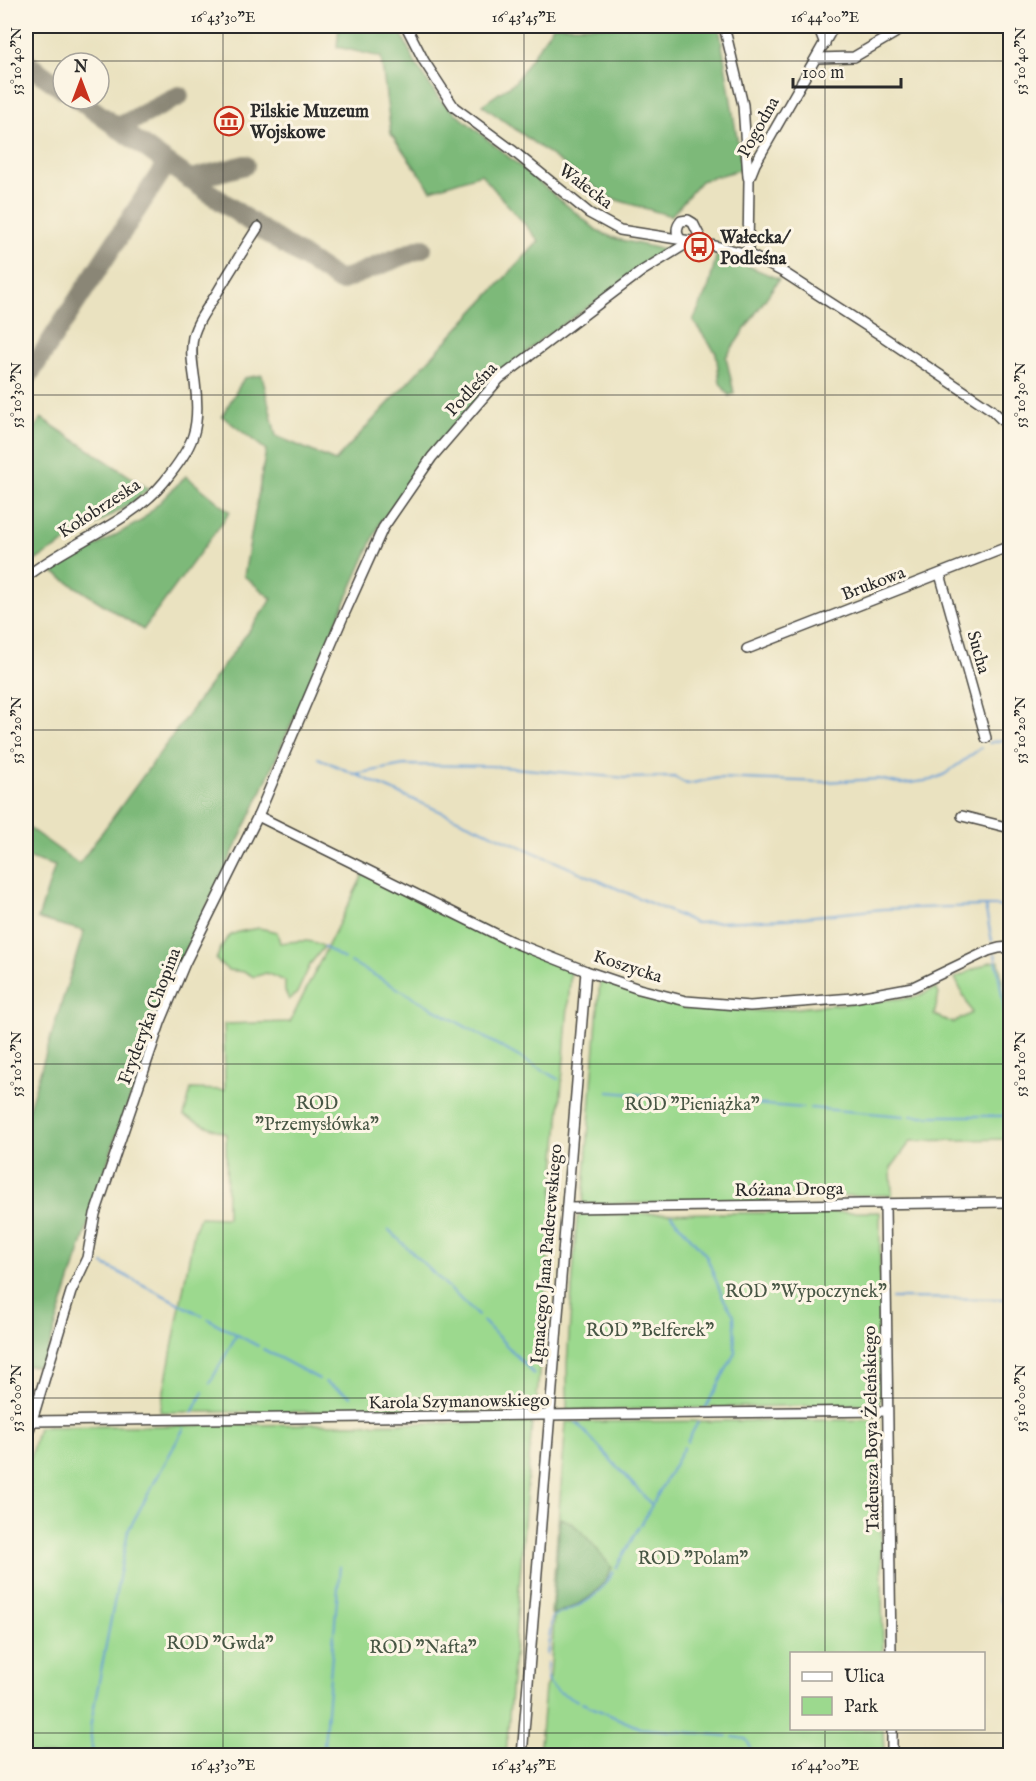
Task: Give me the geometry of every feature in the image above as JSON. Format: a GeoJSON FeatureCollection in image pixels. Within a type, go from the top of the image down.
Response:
{"type":"FeatureCollection","features":[{"type":"Feature","properties":{"kind":"street","name":"Wałecka"},"geometry":{"type":"LineString","coordinates":[[406,26],[424,61],[454,107],[512,150],[589,213],[620,230],[703,243],[748,254],[783,272],[918,361],[992,410],[1011,428]]}},
{"type":"Feature","properties":{"kind":"street"},"geometry":{"type":"LineString","coordinates":[[724,26],[743,105],[749,179]]}},
{"type":"Feature","properties":{"kind":"street"},"geometry":{"type":"LineString","coordinates":[[818,26],[825,44]]}},
{"type":"Feature","properties":{"kind":"street","name":"Pogodna"},"geometry":{"type":"LineString","coordinates":[[748,254],[749,179],[755,164],[834,26]]}},
{"type":"Feature","properties":{"kind":"street"},"geometry":{"type":"LineString","coordinates":[[817,58],[854,57],[903,26]]}},
{"type":"Feature","properties":{"kind":"street"},"geometry":{"type":"LineString","coordinates":[[680,240],[677,234],[678,226],[682,220],[688,219],[693,223],[703,243]]}},
{"type":"Feature","properties":{"kind":"street","name":"Kołobrzeska"},"geometry":{"type":"LineString","coordinates":[[26,577],[50,558],[146,501],[164,482],[188,448],[195,434],[197,419],[192,356],[194,336],[206,311],[258,227]]}},
{"type":"Feature","properties":{"kind":"street","name":"Podleśna"},"geometry":{"type":"LineString","coordinates":[[342,618],[382,528],[432,457],[499,379],[642,271],[691,241]]}},
{"type":"Feature","properties":{"kind":"street","name":"Brukowa"},"geometry":{"type":"LineString","coordinates":[[747,649],[1011,546]]}},
{"type":"Feature","properties":{"kind":"street","name":"Sucha"},"geometry":{"type":"LineString","coordinates":[[940,574],[986,738]]}},
{"type":"Feature","properties":{"kind":"street","name":"Fryderyka Chopina"},"geometry":{"type":"LineString","coordinates":[[26,1440],[71,1292],[87,1258],[94,1214],[160,1023],[185,963],[258,816],[342,618]]}},
{"type":"Feature","properties":{"kind":"street","name":"Koszycka"},"geometry":{"type":"LineString","coordinates":[[258,816],[510,941],[586,971],[639,989],[686,1001],[750,1006],[853,998],[913,987],[988,951],[1011,947]]}},
{"type":"Feature","properties":{"kind":"street"},"geometry":{"type":"LineString","coordinates":[[962,816],[1011,828]]}},
{"type":"Feature","properties":{"kind":"street","name":"Ignacego Jana Paderewskiego"},"geometry":{"type":"LineString","coordinates":[[522,1755],[586,971]]}},
{"type":"Feature","properties":{"kind":"street","name":"Różana Droga"},"geometry":{"type":"LineString","coordinates":[[567,1208],[1011,1202]]}},
{"type":"Feature","properties":{"kind":"street","name":"Tadeusza Boya Żeleńskiego"},"geometry":{"type":"LineString","coordinates":[[885,1205],[891,1652]]}},
{"type":"Feature","properties":{"kind":"street","name":"Karola Szymanowskiego"},"geometry":{"type":"LineString","coordinates":[[32,1421],[887,1411]]}},
{"type":"Feature","properties":{"kind":"street"},"geometry":{"type":"LineString","coordinates":[[892,1730],[892,1755]]}},
{"type":"Feature","properties":{"kind":"green space"},"geometry":{"type":"Polygon","coordinates":[[[339,26],[398,26],[415,63],[440,100],[599,232],[617,239],[670,251],[543,338],[489,385],[380,523],[255,806],[185,952],[116,1136],[43,1366],[26,1366],[26,1117],[84,931],[38,919],[55,866],[26,857],[26,826],[79,864],[272,599],[244,576],[266,450],[222,416],[244,378],[262,375],[276,436],[335,461],[539,241],[481,174],[431,190],[391,134],[381,57],[337,47],[339,26]]]}},
{"type":"Feature","properties":{"kind":"green space"},"geometry":{"type":"Polygon","coordinates":[[[553,26],[719,26],[742,169],[701,181],[671,216],[610,198],[482,105],[515,82],[553,26]]]}},
{"type":"Feature","properties":{"kind":"green space"},"geometry":{"type":"Polygon","coordinates":[[[717,253],[779,279],[726,357],[734,393],[729,396],[720,383],[716,353],[693,321],[709,286],[717,253]]]}},
{"type":"Feature","properties":{"kind":"green space"},"geometry":{"type":"Polygon","coordinates":[[[41,418],[149,489],[132,503],[26,566],[26,442],[41,418]]]}},
{"type":"Feature","properties":{"kind":"green space"},"geometry":{"type":"Polygon","coordinates":[[[186,476],[230,512],[143,630],[51,571],[141,521],[186,476]]]}},
{"type":"Feature","properties":{"kind":"green space","name":"ROD \"Przemysłówka\""},"geometry":{"type":"Polygon","coordinates":[[[364,873],[571,968],[536,1411],[160,1412],[194,1232],[200,1217],[227,1218],[226,1134],[184,1116],[191,1089],[225,1090],[224,1024],[290,1022],[364,873]]]}},
{"type":"Feature","properties":{"kind":"green space"},"geometry":{"type":"Polygon","coordinates":[[[259,928],[277,932],[280,943],[309,941],[324,947],[311,963],[297,993],[289,1000],[285,991],[285,981],[266,973],[254,977],[245,972],[228,970],[216,960],[223,944],[231,935],[259,928]]]}},
{"type":"Feature","properties":{"kind":"green space","name":"ROD \"Pieniążka\""},"geometry":{"type":"Polygon","coordinates":[[[999,961],[1010,1027],[1010,1139],[911,1141],[891,1168],[892,1195],[768,1197],[765,1202],[583,1204],[600,979],[646,996],[709,1008],[765,1011],[916,997],[936,988],[939,994],[934,1015],[953,1023],[972,1013],[955,978],[990,962],[999,961]]]}},
{"type":"Feature","properties":{"kind":"green space"},"geometry":{"type":"Polygon","coordinates":[[[880,1212],[880,1404],[567,1411],[567,1364],[577,1218],[582,1214],[880,1212]]]}},
{"type":"Feature","properties":{"kind":"green space","name":"ROD \"Polam\""},"geometry":{"type":"Polygon","coordinates":[[[879,1420],[883,1652],[790,1652],[790,1730],[883,1730],[884,1755],[539,1756],[545,1688],[550,1677],[554,1619],[551,1613],[566,1422],[879,1420]]]}},
{"type":"Feature","properties":{"kind":"green space"},"geometry":{"type":"Polygon","coordinates":[[[532,1422],[506,1755],[26,1755],[26,1475],[38,1427],[532,1422]]]}},
{"type":"Feature","properties":{"kind":"green space"},"geometry":{"type":"Polygon","coordinates":[[[560,1518],[567,1520],[581,1531],[612,1568],[602,1585],[588,1598],[553,1614],[560,1518]]]}},
{"type":"Feature","properties":{"kind":"waterway"},"geometry":{"type":"LineString","coordinates":[[989,743],[1010,738]]}},
{"type":"Feature","properties":{"kind":"waterway"},"geometry":{"type":"LineString","coordinates":[[355,774],[404,765],[491,766],[625,778],[674,777],[687,784],[718,778],[824,782],[879,779],[902,784],[932,780],[945,774],[981,748]]}},
{"type":"Feature","properties":{"kind":"waterway"},"geometry":{"type":"LineString","coordinates":[[318,758],[696,923],[786,919],[883,909],[998,906],[1010,910]]}},
{"type":"Feature","properties":{"kind":"waterway"},"geometry":{"type":"LineString","coordinates":[[985,906],[992,941]]}},
{"type":"Feature","properties":{"kind":"waterway"},"geometry":{"type":"LineString","coordinates":[[324,947],[344,959]]}},
{"type":"Feature","properties":{"kind":"waterway"},"geometry":{"type":"LineString","coordinates":[[995,953],[1010,1044]]}},
{"type":"Feature","properties":{"kind":"waterway"},"geometry":{"type":"LineString","coordinates":[[351,962],[558,1079]]}},
{"type":"Feature","properties":{"kind":"waterway"},"geometry":{"type":"LineString","coordinates":[[911,1116],[1004,1116],[1010,1089]]}},
{"type":"Feature","properties":{"kind":"waterway"},"geometry":{"type":"LineString","coordinates":[[608,1092],[803,1108]]}},
{"type":"Feature","properties":{"kind":"waterway"},"geometry":{"type":"LineString","coordinates":[[810,1108],[904,1116]]}},
{"type":"Feature","properties":{"kind":"waterway"},"geometry":{"type":"LineString","coordinates":[[671,1215],[706,1255],[723,1298],[734,1315],[735,1353],[705,1409]]}},
{"type":"Feature","properties":{"kind":"waterway"},"geometry":{"type":"LineString","coordinates":[[389,1230],[478,1316]]}},
{"type":"Feature","properties":{"kind":"waterway"},"geometry":{"type":"LineString","coordinates":[[103,1264],[203,1316]]}},
{"type":"Feature","properties":{"kind":"waterway"},"geometry":{"type":"LineString","coordinates":[[892,1298],[1010,1299]]}},
{"type":"Feature","properties":{"kind":"waterway"},"geometry":{"type":"LineString","coordinates":[[208,1319],[258,1346]]}},
{"type":"Feature","properties":{"kind":"waterway"},"geometry":{"type":"LineString","coordinates":[[483,1321],[534,1374]]}},
{"type":"Feature","properties":{"kind":"waterway"},"geometry":{"type":"LineString","coordinates":[[210,1383],[236,1336]]}},
{"type":"Feature","properties":{"kind":"waterway"},"geometry":{"type":"LineString","coordinates":[[263,1349],[319,1379]]}},
{"type":"Feature","properties":{"kind":"waterway"},"geometry":{"type":"LineString","coordinates":[[325,1382],[351,1396]]}},
{"type":"Feature","properties":{"kind":"waterway"},"geometry":{"type":"LineString","coordinates":[[192,1413],[203,1392]]}},
{"type":"Feature","properties":{"kind":"waterway"},"geometry":{"type":"LineString","coordinates":[[576,1422],[652,1505]]}},
{"type":"Feature","properties":{"kind":"waterway"},"geometry":{"type":"LineString","coordinates":[[687,1442],[698,1422]]}},
{"type":"Feature","properties":{"kind":"waterway"},"geometry":{"type":"LineString","coordinates":[[93,1756],[90,1728],[128,1531],[184,1428]]}},
{"type":"Feature","properties":{"kind":"waterway"},"geometry":{"type":"LineString","coordinates":[[641,1525],[684,1447]]}},
{"type":"Feature","properties":{"kind":"waterway"},"geometry":{"type":"LineString","coordinates":[[616,1568],[639,1527]]}},
{"type":"Feature","properties":{"kind":"waterway"},"geometry":{"type":"LineString","coordinates":[[323,1756],[340,1566]]}},
{"type":"Feature","properties":{"kind":"waterway"},"geometry":{"type":"LineString","coordinates":[[547,1655],[552,1617],[594,1596],[613,1572]]}},
{"type":"Feature","properties":{"kind":"waterway"},"geometry":{"type":"LineString","coordinates":[[999,1602],[1002,1583]]}},
{"type":"Feature","properties":{"kind":"waterway"},"geometry":{"type":"LineString","coordinates":[[547,1662],[550,1684],[558,1691],[578,1701]]}},
{"type":"Feature","properties":{"kind":"waterway"},"geometry":{"type":"LineString","coordinates":[[582,1703],[640,1728],[727,1736]]}},
{"type":"Feature","properties":{"kind":"waterway"},"geometry":{"type":"LineString","coordinates":[[733,1737],[746,1739],[750,1746],[751,1756]]}},
{"type":"Feature","properties":{"kind":"taxiway"},"geometry":{"type":"LineString","coordinates":[[26,63],[51,81]]}},
{"type":"Feature","properties":{"kind":"taxiway"},"geometry":{"type":"LineString","coordinates":[[117,128],[179,96]]}},
{"type":"Feature","properties":{"kind":"taxiway"},"geometry":{"type":"LineString","coordinates":[[26,379],[167,163],[95,111]]}},
{"type":"Feature","properties":{"kind":"taxiway"},"geometry":{"type":"LineString","coordinates":[[167,163],[340,281],[422,248]]}},
{"type":"Feature","properties":{"kind":"taxiway"},"geometry":{"type":"LineString","coordinates":[[192,179],[245,165]]}},
{"type":"Feature","properties":{"kind":"place","name":"Pilskie Muzeum Wojskowe"},"geometry":{"type":"Point","coordinates":[229,121]}},
{"type":"Feature","properties":{"kind":"place","name":"Wałecka/ Podleśna"},"geometry":{"type":"Point","coordinates":[699,247]}},
{"type":"Feature","properties":{"kind":"park label","name":"ROD \"Wypoczynek\""},"geometry":{"type":"Point","coordinates":[806,1291]}},
{"type":"Feature","properties":{"kind":"park label","name":"ROD \"Belferek\""},"geometry":{"type":"Point","coordinates":[650,1330]}},
{"type":"Feature","properties":{"kind":"park label","name":"ROD \"Gwda\""},"geometry":{"type":"Point","coordinates":[220,1643]}},
{"type":"Feature","properties":{"kind":"park label","name":"ROD \"Nafta\""},"geometry":{"type":"Point","coordinates":[423,1647]}}]}
